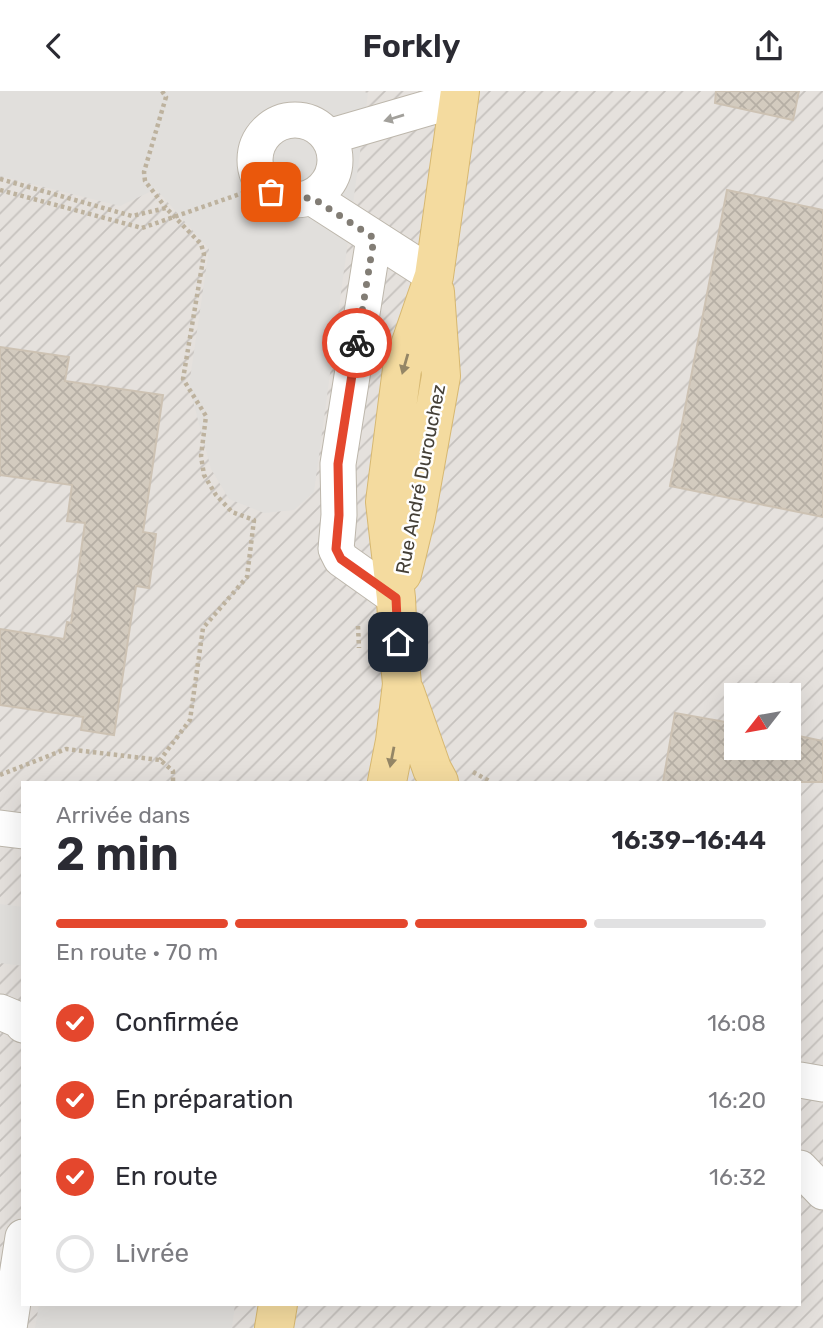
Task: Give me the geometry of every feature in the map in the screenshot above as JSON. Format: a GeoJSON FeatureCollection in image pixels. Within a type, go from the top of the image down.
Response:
{"type":"FeatureCollection","features":[{"type":"Feature","properties":{"kind":"main road","name":"Rue André Durouchez"},"geometry":{"type":"LineString","coordinates":[[387,781],[402,684],[396,598],[416,516],[441,376],[434,276],[460,95]]}},
{"type":"Feature","properties":{"kind":"main road"},"geometry":{"type":"LineString","coordinates":[[402,684],[438,781]]}},
{"type":"Feature","properties":{"kind":"main road"},"geometry":{"type":"LineString","coordinates":[[274,1328],[278,1306]]}},
{"type":"Feature","properties":{"kind":"street"},"geometry":{"type":"LineString","coordinates":[[328,137],[460,95]]}},
{"type":"Feature","properties":{"kind":"street"},"geometry":{"type":"LineString","coordinates":[[307,121],[328,137],[334,150],[335,165],[323,190],[311,197],[284,199],[271,192],[258,178],[255,151],[260,139],[269,129],[281,122],[307,121]]}},
{"type":"Feature","properties":{"kind":"street"},"geometry":{"type":"LineString","coordinates":[[311,197],[434,276]]}},
{"type":"Feature","properties":{"kind":"street"},"geometry":{"type":"LineString","coordinates":[[374,238],[338,464],[339,515],[336,549],[341,559],[396,598]]}},
{"type":"Feature","properties":{"kind":"street"},"geometry":{"type":"LineString","coordinates":[[0,828],[21,831]]}},
{"type":"Feature","properties":{"kind":"street"},"geometry":{"type":"LineString","coordinates":[[0,1012],[21,1022]]}},
{"type":"Feature","properties":{"kind":"street"},"geometry":{"type":"LineString","coordinates":[[801,1080],[823,1084]]}},
{"type":"Feature","properties":{"kind":"street"},"geometry":{"type":"LineString","coordinates":[[801,1169],[823,1192]]}},
{"type":"Feature","properties":{"kind":"street"},"geometry":{"type":"LineString","coordinates":[[9,1328],[21,1250]]}},
{"type":"Feature","properties":{"kind":"path"},"geometry":{"type":"LineString","coordinates":[[160,760],[190,720],[203,628],[247,577],[254,520],[232,512],[216,495],[204,475],[201,456],[206,416],[183,379],[204,254],[201,244],[166,208],[145,181],[144,172],[166,97],[162,91]]}},
{"type":"Feature","properties":{"kind":"path"},"geometry":{"type":"LineString","coordinates":[[0,179],[132,216],[166,208]]}},
{"type":"Feature","properties":{"kind":"path"},"geometry":{"type":"LineString","coordinates":[[0,190],[142,228],[264,186]]}},
{"type":"Feature","properties":{"kind":"path"},"geometry":{"type":"LineString","coordinates":[[0,775],[66,749],[160,760],[173,771],[173,781]]}},
{"type":"Feature","properties":{"kind":"shaded area"},"geometry":{"type":"Polygon","coordinates":[[[0,91],[823,91],[823,1328],[0,1328],[0,91]]]}},
{"type":"Feature","properties":{"kind":"shaded area"},"geometry":{"type":"Polygon","coordinates":[[[0,91],[368,93],[314,492],[294,510],[264,513],[229,499],[211,469],[189,386],[209,249],[156,189],[120,206],[0,176],[0,91]]]}},
{"type":"Feature","properties":{"kind":"shaded area"},"geometry":{"type":"Polygon","coordinates":[[[0,904],[21,907],[21,966],[0,963],[0,904]]]}},
{"type":"Feature","properties":{"kind":"shaded area"},"geometry":{"type":"Polygon","coordinates":[[[39,1306],[235,1306],[232,1328],[35,1328],[39,1306]]]}},
{"type":"Feature","properties":{"kind":"building"},"geometry":{"type":"Polygon","coordinates":[[[716,91],[799,91],[793,120],[715,103],[716,91]]]}},
{"type":"Feature","properties":{"kind":"building"},"geometry":{"type":"Polygon","coordinates":[[[727,190],[823,210],[823,517],[670,486],[727,190]]]}},
{"type":"Feature","properties":{"kind":"building"},"geometry":{"type":"Polygon","coordinates":[[[0,347],[69,357],[65,381],[163,395],[143,532],[156,534],[149,588],[136,586],[114,735],[81,730],[83,717],[0,705],[0,629],[64,639],[67,622],[71,623],[85,523],[67,521],[72,485],[0,475],[0,347]]]}},
{"type":"Feature","properties":{"kind":"building"},"geometry":{"type":"Polygon","coordinates":[[[675,713],[724,722],[724,760],[801,760],[802,737],[823,741],[823,782],[663,781],[675,713]]]}},
{"type":"Feature","properties":{"kind":"way so far"},"geometry":{"type":"LineString","coordinates":[[271,192],[284,199],[311,197],[374,238],[357,343]]}},
{"type":"Feature","properties":{"kind":"route"},"geometry":{"type":"LineString","coordinates":[[357,343],[338,464],[339,515],[336,549],[341,559],[396,598],[398,642]]}}]}
